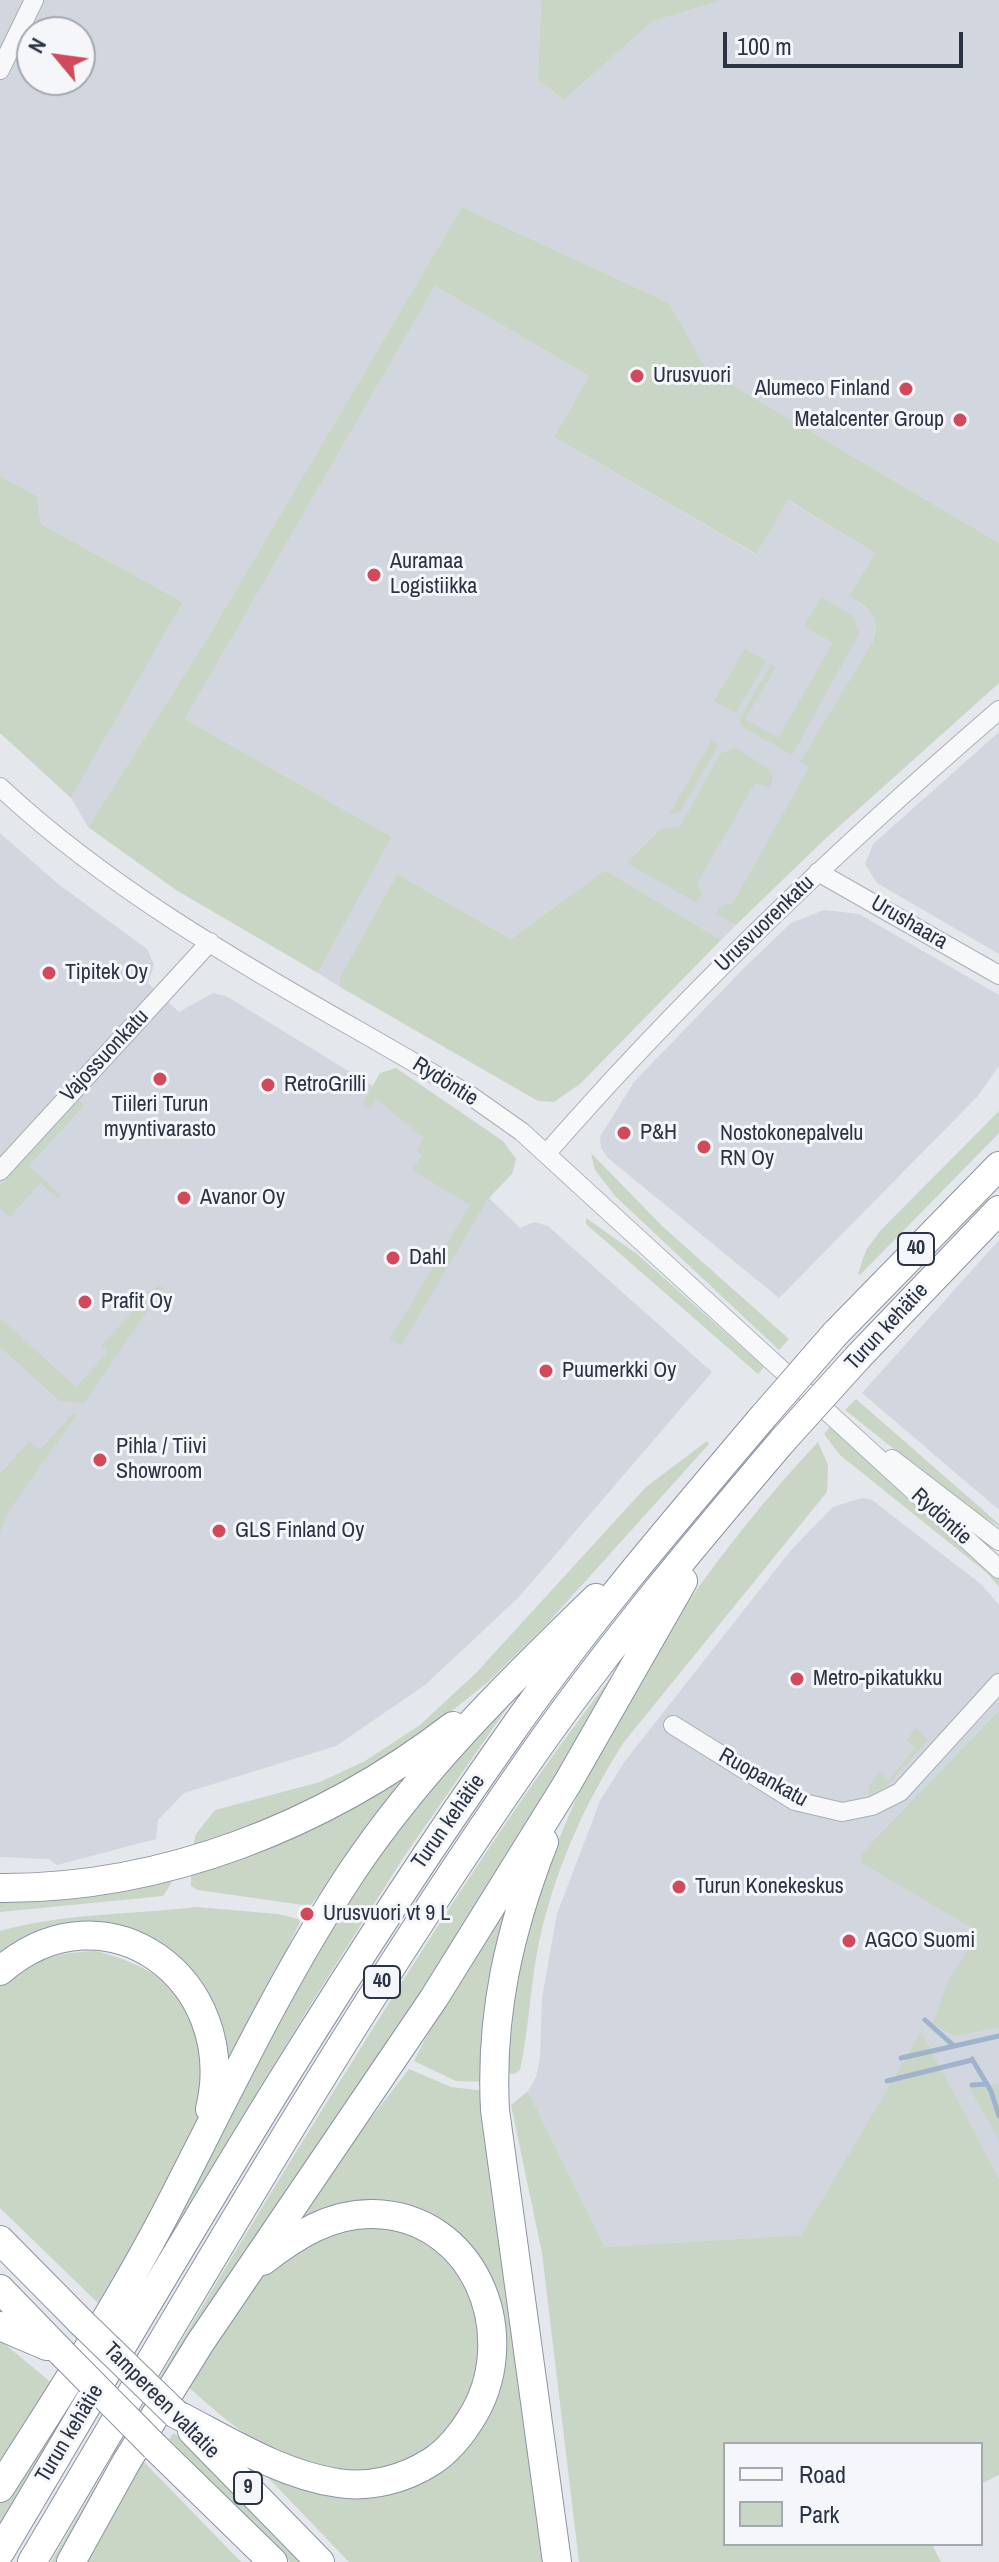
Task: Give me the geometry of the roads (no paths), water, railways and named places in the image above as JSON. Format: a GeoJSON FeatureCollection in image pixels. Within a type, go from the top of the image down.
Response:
{"type":"FeatureCollection","features":[{"type":"Feature","properties":{"kind":"highway","name":"Turun kehätie"},"geometry":{"type":"LineString","coordinates":[[0,2552],[189,2233],[411,1876],[511,1731],[664,1535],[762,1418],[835,1334],[999,1166]]}},
{"type":"Feature","properties":{"kind":"highway","name":"Turun kehätie"},"geometry":{"type":"LineString","coordinates":[[32,2562],[224,2239],[440,1890],[537,1749],[717,1517],[859,1356],[999,1210]]}},
{"type":"Feature","properties":{"kind":"highway"},"geometry":{"type":"LineString","coordinates":[[71,2562],[127,2461],[246,2275],[397,2056],[567,1784],[642,1657],[717,1517]]}},
{"type":"Feature","properties":{"kind":"highway"},"geometry":{"type":"LineString","coordinates":[[0,2488],[126,2285],[286,1981],[352,1871],[414,1790],[498,1692],[664,1535]]}},
{"type":"Feature","properties":{"kind":"highway"},"geometry":{"type":"LineString","coordinates":[[0,1888],[29,1888],[140,1873],[237,1847],[297,1821],[375,1781],[498,1692]]}},
{"type":"Feature","properties":{"kind":"highway"},"geometry":{"type":"LineString","coordinates":[[557,2562],[495,2110],[493,2069],[498,1994],[506,1953],[530,1877],[567,1784]]}},
{"type":"Feature","properties":{"kind":"highway"},"geometry":{"type":"LineString","coordinates":[[0,1971],[35,1948],[77,1937],[122,1940],[168,1964],[197,1999],[210,2033],[215,2081],[203,2137]]}},
{"type":"Feature","properties":{"kind":"highway"},"geometry":{"type":"LineString","coordinates":[[176,2414],[306,2475],[342,2484],[396,2479],[437,2458],[456,2440],[479,2404],[492,2366],[492,2327],[487,2300],[476,2274],[462,2255],[433,2231],[411,2221],[384,2215],[341,2218],[300,2235],[246,2275]]}},
{"type":"Feature","properties":{"kind":"highway","name":"Tampereen valtatie"},"geometry":{"type":"LineString","coordinates":[[0,2240],[320,2562]]}},
{"type":"Feature","properties":{"kind":"highway","name":"Tampereen valtatie"},"geometry":{"type":"LineString","coordinates":[[0,2289],[273,2562]]}},
{"type":"Feature","properties":{"kind":"highway"},"geometry":{"type":"LineString","coordinates":[[0,2326],[62,2353]]}},
{"type":"Feature","properties":{"kind":"highway"},"geometry":{"type":"LineString","coordinates":[[221,2508],[253,2562]]}},
{"type":"Feature","properties":{"kind":"street"},"geometry":{"type":"LineString","coordinates":[[0,70],[34,0]]}},
{"type":"Feature","properties":{"kind":"street","name":"Urusvuorenkatu"},"geometry":{"type":"LineString","coordinates":[[546,1154],[669,1020],[818,872],[999,710]]}},
{"type":"Feature","properties":{"kind":"street","name":"Rydöntie"},"geometry":{"type":"LineString","coordinates":[[0,787],[80,856],[210,942],[471,1096],[546,1154],[851,1429],[999,1569]]}},
{"type":"Feature","properties":{"kind":"street","name":"Urushaara"},"geometry":{"type":"LineString","coordinates":[[818,872],[999,975]]}},
{"type":"Feature","properties":{"kind":"street","name":"Vajossuonkatu"},"geometry":{"type":"LineString","coordinates":[[0,1171],[210,942]]}},
{"type":"Feature","properties":{"kind":"street","name":"Rydöntie"},"geometry":{"type":"LineString","coordinates":[[851,1429],[999,1541]]}},
{"type":"Feature","properties":{"kind":"street","name":"Ruopankatu"},"geometry":{"type":"LineString","coordinates":[[673,1725],[795,1801],[842,1812],[872,1806],[900,1792],[999,1683]]}},
{"type":"Feature","properties":{"kind":"waterway"},"geometry":{"type":"LineString","coordinates":[[925,2020],[953,2045]]}},
{"type":"Feature","properties":{"kind":"waterway"},"geometry":{"type":"LineString","coordinates":[[901,2058],[999,2036]]}},
{"type":"Feature","properties":{"kind":"waterway"},"geometry":{"type":"LineString","coordinates":[[972,2059],[991,2091],[999,2116]]}},
{"type":"Feature","properties":{"kind":"waterway"},"geometry":{"type":"LineString","coordinates":[[887,2081],[972,2060]]}},
{"type":"Feature","properties":{"kind":"waterway"},"geometry":{"type":"LineString","coordinates":[[972,2085],[987,2084]]}},
{"type":"Feature","properties":{"kind":"place","name":"Urusvuori"},"geometry":{"type":"Point","coordinates":[637,376]}},
{"type":"Feature","properties":{"kind":"place","name":"Alumeco Finland"},"geometry":{"type":"Point","coordinates":[906,389]}},
{"type":"Feature","properties":{"kind":"place","name":"Metalcenter Group"},"geometry":{"type":"Point","coordinates":[960,420]}},
{"type":"Feature","properties":{"kind":"place","name":"Auramaa Logistiikka"},"geometry":{"type":"Point","coordinates":[374,575]}},
{"type":"Feature","properties":{"kind":"place","name":"Tipitek Oy"},"geometry":{"type":"Point","coordinates":[49,973]}},
{"type":"Feature","properties":{"kind":"place","name":"Tiileri Turun myyntivarasto"},"geometry":{"type":"Point","coordinates":[160,1079]}},
{"type":"Feature","properties":{"kind":"place","name":"RetroGrilli"},"geometry":{"type":"Point","coordinates":[268,1085]}},
{"type":"Feature","properties":{"kind":"place","name":"P&H"},"geometry":{"type":"Point","coordinates":[624,1133]}},
{"type":"Feature","properties":{"kind":"place","name":"Nostokonepalvelu RN Oy"},"geometry":{"type":"Point","coordinates":[704,1147]}},
{"type":"Feature","properties":{"kind":"place","name":"Avanor Oy"},"geometry":{"type":"Point","coordinates":[184,1198]}},
{"type":"Feature","properties":{"kind":"place","name":"Dahl"},"geometry":{"type":"Point","coordinates":[393,1258]}},
{"type":"Feature","properties":{"kind":"place","name":"Prafit Oy"},"geometry":{"type":"Point","coordinates":[85,1302]}},
{"type":"Feature","properties":{"kind":"place","name":"Puumerkki Oy"},"geometry":{"type":"Point","coordinates":[546,1371]}},
{"type":"Feature","properties":{"kind":"place","name":"Pihla / Tiivi Showroom"},"geometry":{"type":"Point","coordinates":[100,1460]}},
{"type":"Feature","properties":{"kind":"place","name":"GLS Finland Oy"},"geometry":{"type":"Point","coordinates":[219,1531]}},
{"type":"Feature","properties":{"kind":"place","name":"Metro-pikatukku"},"geometry":{"type":"Point","coordinates":[797,1679]}},
{"type":"Feature","properties":{"kind":"place","name":"Turun Konekeskus"},"geometry":{"type":"Point","coordinates":[679,1887]}},
{"type":"Feature","properties":{"kind":"place","name":"Urusvuori vt 9 L"},"geometry":{"type":"Point","coordinates":[307,1914]}},
{"type":"Feature","properties":{"kind":"place","name":"AGCO Suomi"},"geometry":{"type":"Point","coordinates":[849,1941]}}]}
